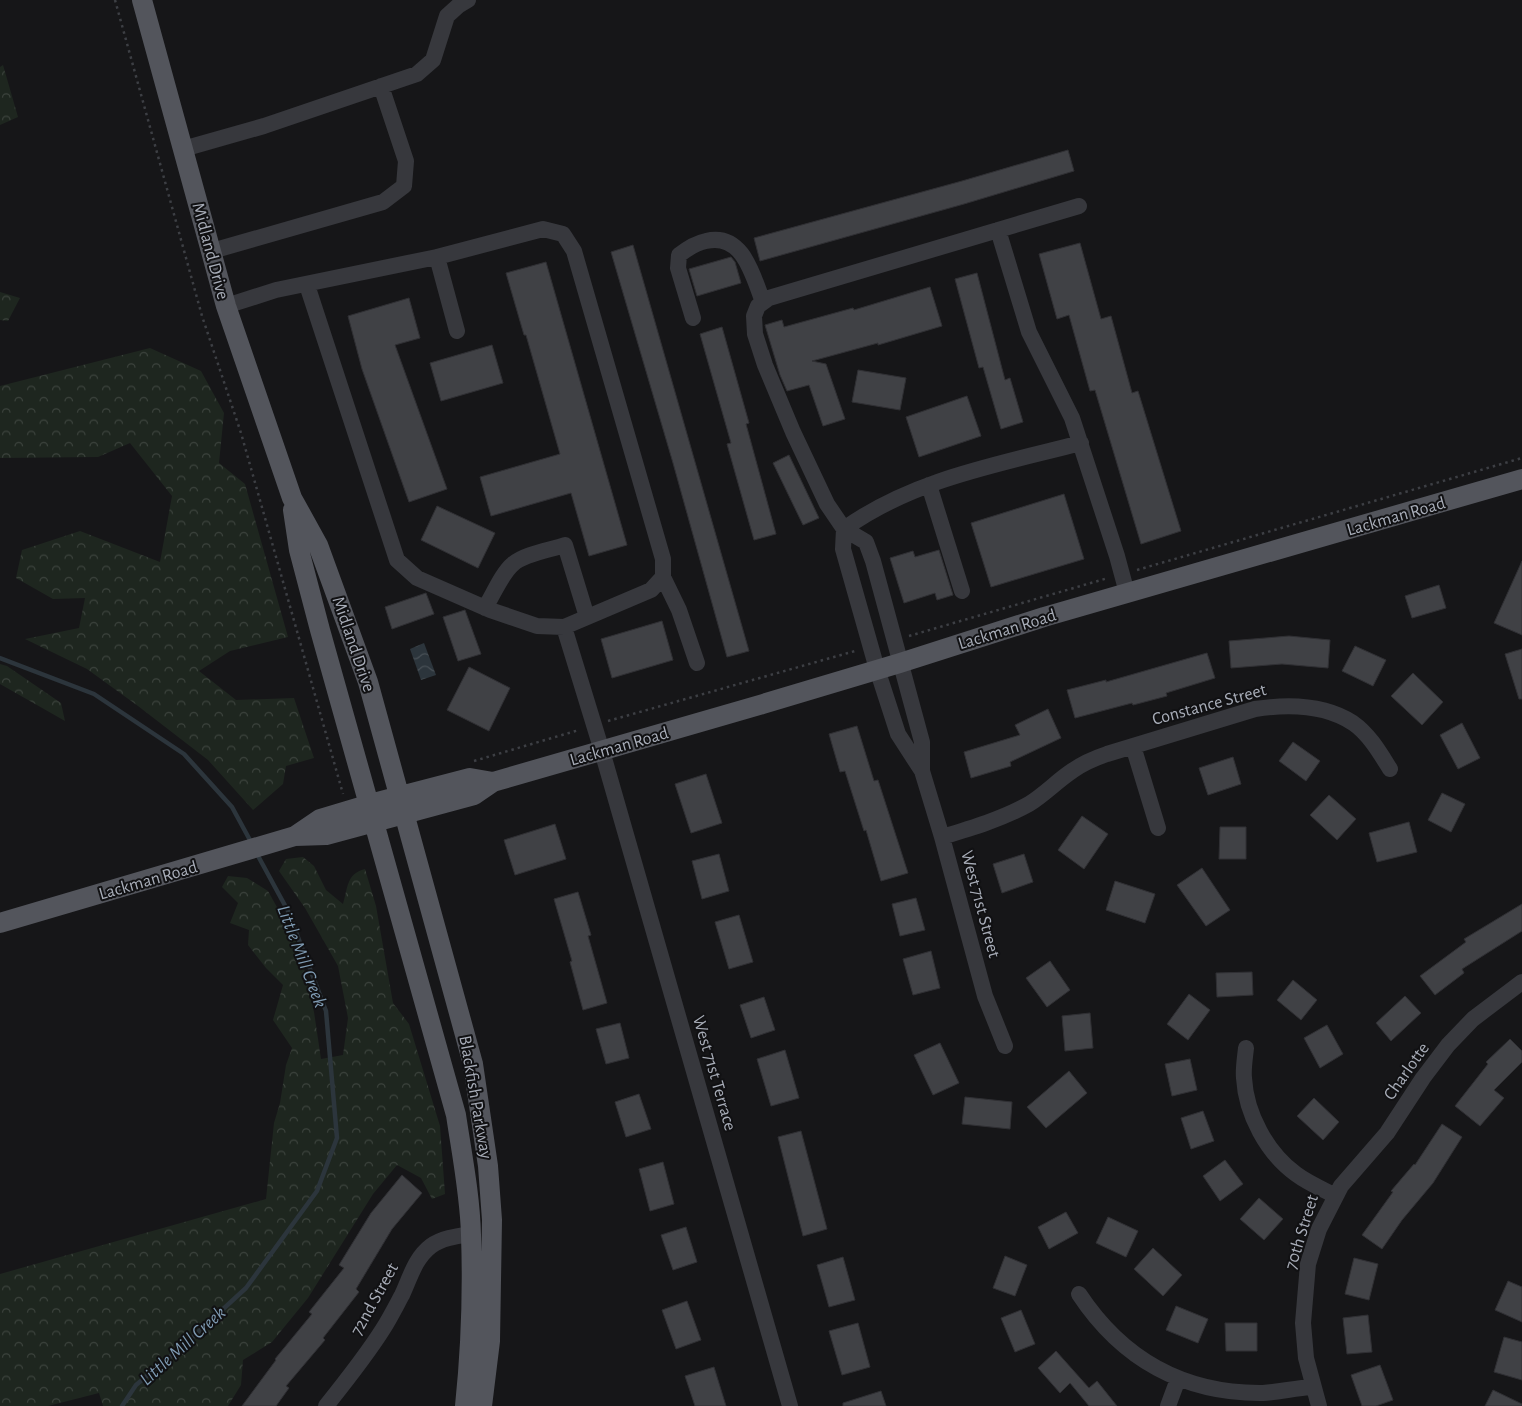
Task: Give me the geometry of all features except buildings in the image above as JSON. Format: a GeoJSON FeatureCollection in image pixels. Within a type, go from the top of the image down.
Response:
{"type":"FeatureCollection","features":[{"type":"Feature","properties":{"kind":"main road","name":"Midland Drive"},"geometry":{"type":"LineString","coordinates":[[142,0],[226,306],[292,498],[318,545],[368,682],[403,805]]}},
{"type":"Feature","properties":{"kind":"main road","name":"Lackman Road"},"geometry":{"type":"LineString","coordinates":[[0,923],[295,836],[320,819],[372,813],[403,805],[470,778],[492,782],[877,670],[1044,617],[1124,583],[1522,479]]}},
{"type":"Feature","properties":{"kind":"main road","name":"Midland Drive"},"geometry":{"type":"LineString","coordinates":[[292,498],[299,550],[372,813]]}},
{"type":"Feature","properties":{"kind":"main road","name":"Blackfish Parkway"},"geometry":{"type":"LineString","coordinates":[[403,805],[473,1064],[484,1129],[492,1220],[490,1341],[482,1406]]}},
{"type":"Feature","properties":{"kind":"main road","name":"Blackfish Parkway"},"geometry":{"type":"LineString","coordinates":[[372,813],[456,1115],[466,1174],[471,1234],[472,1294],[470,1352],[465,1406]]}},
{"type":"Feature","properties":{"kind":"street"},"geometry":{"type":"LineString","coordinates":[[183,149],[264,126],[417,74],[433,60],[447,16],[468,0]]}},
{"type":"Feature","properties":{"kind":"street"},"geometry":{"type":"LineString","coordinates":[[212,251],[383,202],[404,186],[406,161],[381,86]]}},
{"type":"Feature","properties":{"kind":"street"},"geometry":{"type":"LineString","coordinates":[[1079,206],[769,298],[758,306],[754,316],[755,334],[765,365],[793,432],[827,504],[844,529],[866,513],[897,498],[951,477],[1081,443]]}},
{"type":"Feature","properties":{"kind":"street"},"geometry":{"type":"LineString","coordinates":[[226,306],[276,290],[436,257],[543,229],[563,234],[574,251],[663,559],[663,577],[679,610],[697,663]]}},
{"type":"Feature","properties":{"kind":"street"},"geometry":{"type":"LineString","coordinates":[[998,230],[1029,332],[1072,418],[1081,443],[1124,583]]}},
{"type":"Feature","properties":{"kind":"street"},"geometry":{"type":"LineString","coordinates":[[693,318],[678,268],[679,255],[699,242],[714,239],[728,241],[740,250],[763,302]]}},
{"type":"Feature","properties":{"kind":"street"},"geometry":{"type":"LineString","coordinates":[[436,257],[457,332]]}},
{"type":"Feature","properties":{"kind":"street"},"geometry":{"type":"LineString","coordinates":[[306,285],[397,560],[417,578],[485,608],[536,626],[564,627],[651,590],[663,577]]}},
{"type":"Feature","properties":{"kind":"street"},"geometry":{"type":"LineString","coordinates":[[929,486],[962,591]]}},
{"type":"Feature","properties":{"kind":"street","name":"West 71st Street"},"geometry":{"type":"LineString","coordinates":[[922,771],[922,742],[873,562],[866,542],[844,529],[843,549],[877,670],[898,734],[922,771],[985,996],[1005,1046]]}},
{"type":"Feature","properties":{"kind":"street"},"geometry":{"type":"LineString","coordinates":[[485,608],[507,570],[513,564],[520,559],[565,545],[587,617]]}},
{"type":"Feature","properties":{"kind":"street","name":"West 71st Terrace"},"geometry":{"type":"LineString","coordinates":[[564,627],[602,751],[790,1406]]}},
{"type":"Feature","properties":{"kind":"street","name":"Constance Street"},"geometry":{"type":"LineString","coordinates":[[942,837],[993,821],[1013,812],[1030,803],[1089,761],[1254,709],[1276,706],[1315,708],[1336,714],[1354,724],[1368,737],[1390,769]]}},
{"type":"Feature","properties":{"kind":"street"},"geometry":{"type":"LineString","coordinates":[[1133,746],[1158,828]]}},
{"type":"Feature","properties":{"kind":"street","name":"Charlotte"},"geometry":{"type":"LineString","coordinates":[[1336,1196],[1341,1186],[1387,1133],[1423,1078],[1448,1045],[1473,1019],[1522,982]]}},
{"type":"Feature","properties":{"kind":"street","name":"70th Street"},"geometry":{"type":"LineString","coordinates":[[1246,1048],[1244,1078],[1246,1096],[1252,1114],[1270,1147],[1294,1173],[1336,1196],[1319,1229],[1308,1264],[1303,1323],[1306,1358],[1312,1387],[1319,1406]]}},
{"type":"Feature","properties":{"kind":"street","name":"72nd Street"},"geometry":{"type":"LineString","coordinates":[[326,1406],[351,1376],[384,1328],[417,1261],[440,1241],[471,1234]]}},
{"type":"Feature","properties":{"kind":"street"},"geometry":{"type":"LineString","coordinates":[[1079,1294],[1092,1314],[1106,1330],[1156,1369],[1178,1379],[1197,1386],[1246,1392],[1265,1393],[1312,1387]]}},
{"type":"Feature","properties":{"kind":"street"},"geometry":{"type":"LineString","coordinates":[[1168,1406],[1178,1379]]}},
{"type":"Feature","properties":{"kind":"path"},"geometry":{"type":"LineString","coordinates":[[115,0],[202,316],[240,433],[345,799],[372,813]]}},
{"type":"Feature","properties":{"kind":"path"},"geometry":{"type":"LineString","coordinates":[[894,640],[1124,583],[1522,458]]}},
{"type":"Feature","properties":{"kind":"path"},"geometry":{"type":"LineString","coordinates":[[614,720],[871,647]]}},
{"type":"Feature","properties":{"kind":"path"},"geometry":{"type":"LineString","coordinates":[[473,761],[574,732]]}},
{"type":"Feature","properties":{"kind":"green space"},"geometry":{"type":"Polygon","coordinates":[[[3,65],[18,117],[0,125],[0,67],[3,65]]]}},
{"type":"Feature","properties":{"kind":"green space"},"geometry":{"type":"Polygon","coordinates":[[[0,292],[20,298],[8,321],[0,320],[0,292]]]}},
{"type":"Feature","properties":{"kind":"green space"},"geometry":{"type":"Polygon","coordinates":[[[150,348],[201,371],[224,413],[219,463],[245,484],[288,637],[230,651],[199,671],[236,700],[294,698],[314,758],[286,766],[283,784],[253,810],[208,760],[138,706],[87,669],[25,639],[79,628],[85,598],[53,599],[16,578],[22,550],[80,531],[160,562],[172,496],[130,443],[98,457],[0,458],[0,386],[150,348]]]}},
{"type":"Feature","properties":{"kind":"green space"},"geometry":{"type":"Polygon","coordinates":[[[0,664],[7,666],[61,703],[65,721],[0,684],[0,664]]]}},
{"type":"Feature","properties":{"kind":"green space"},"geometry":{"type":"Polygon","coordinates":[[[303,857],[314,866],[326,890],[343,904],[351,878],[354,874],[365,869],[376,906],[393,1003],[409,1024],[440,1126],[445,1194],[432,1199],[421,1178],[397,1165],[373,1194],[308,1298],[272,1342],[243,1360],[241,1385],[228,1406],[103,1406],[99,1393],[48,1406],[0,1406],[0,1274],[266,1199],[274,1123],[280,1103],[286,1065],[292,1048],[273,1020],[283,985],[266,968],[248,945],[249,930],[230,923],[238,903],[222,887],[228,876],[247,878],[268,891],[299,947],[314,1012],[321,1059],[343,1055],[348,1018],[338,966],[305,908],[279,871],[286,859],[303,857]]]}},
{"type":"Feature","properties":{"kind":"water"},"geometry":{"type":"Polygon","coordinates":[[[424,643],[436,675],[421,680],[410,649],[424,643]]]}},
{"type":"Feature","properties":{"kind":"waterway","name":"Little Mill Creek"},"geometry":{"type":"LineString","coordinates":[[0,658],[94,694],[184,754],[232,807],[251,842]]}},
{"type":"Feature","properties":{"kind":"waterway","name":"Little Mill Creek"},"geometry":{"type":"LineString","coordinates":[[122,1406],[136,1385],[184,1345],[246,1288],[317,1191],[337,1138],[326,1011],[288,911],[257,854]]}}]}
